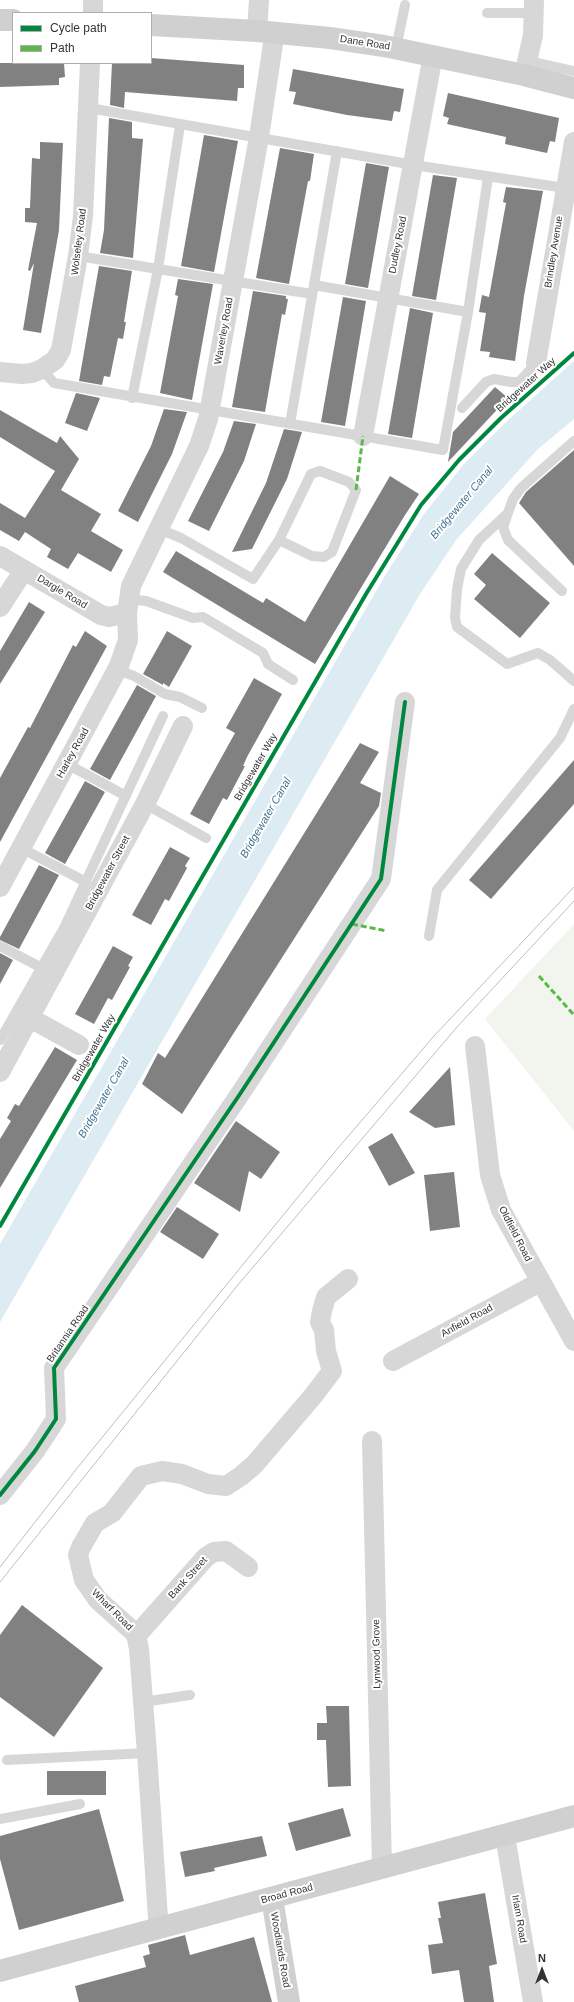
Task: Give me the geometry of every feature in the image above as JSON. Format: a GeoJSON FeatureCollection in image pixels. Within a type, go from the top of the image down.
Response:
{"type":"FeatureCollection","features":[{"type":"Feature","properties":{"kind":"street"},"geometry":{"type":"LineString","coordinates":[[93,0],[93,12]]}},
{"type":"Feature","properties":{"kind":"street","name":"Waverley Road"},"geometry":{"type":"LineString","coordinates":[[128,606],[131,586],[200,446],[210,409],[259,137],[273,44],[265,32],[260,0]]}},
{"type":"Feature","properties":{"kind":"street"},"geometry":{"type":"LineString","coordinates":[[526,68],[533,35],[534,7]]}},
{"type":"Feature","properties":{"kind":"street"},"geometry":{"type":"LineString","coordinates":[[0,20],[12,20]]}},
{"type":"Feature","properties":{"kind":"street","name":"Dane Road"},"geometry":{"type":"LineString","coordinates":[[152,25],[265,32],[330,38],[433,55],[526,68],[574,88]]}},
{"type":"Feature","properties":{"kind":"street","name":"Dudley Road"},"geometry":{"type":"LineString","coordinates":[[363,436],[433,55]]}},
{"type":"Feature","properties":{"kind":"street","name":"Wolseley Road"},"geometry":{"type":"LineString","coordinates":[[0,372],[22,374],[42,369],[55,360],[61,350],[78,256],[84,200],[90,64]]}},
{"type":"Feature","properties":{"kind":"street","name":"Brindley Avenue"},"geometry":{"type":"LineString","coordinates":[[536,363],[574,142]]}},
{"type":"Feature","properties":{"kind":"street","name":"Dargle Road"},"geometry":{"type":"LineString","coordinates":[[0,556],[101,615],[109,617],[128,606]]}},
{"type":"Feature","properties":{"kind":"street"},"geometry":{"type":"LineString","coordinates":[[0,607],[24,570]]}},
{"type":"Feature","properties":{"kind":"street","name":"Harley Road"},"geometry":{"type":"LineString","coordinates":[[0,887],[118,670],[128,640],[128,606]]}},
{"type":"Feature","properties":{"kind":"street","name":"Britannia Road"},"geometry":{"type":"LineString","coordinates":[[0,1495],[35,1451],[56,1419],[54,1368],[150,1228],[381,880],[406,702]]}},
{"type":"Feature","properties":{"kind":"street","name":"Bridgewater Street"},"geometry":{"type":"LineString","coordinates":[[0,1072],[145,804],[183,726]]}},
{"type":"Feature","properties":{"kind":"street"},"geometry":{"type":"LineString","coordinates":[[30,1018],[79,1045]]}},
{"type":"Feature","properties":{"kind":"street","name":"Oldfield Road"},"geometry":{"type":"LineString","coordinates":[[475,1046],[490,1175],[500,1210],[573,1338]]}},
{"type":"Feature","properties":{"kind":"street","name":"Wharf Road"},"geometry":{"type":"LineString","coordinates":[[161,1927],[158,1918],[139,1649],[136,1636],[98,1600],[84,1580],[78,1555],[81,1547],[95,1524],[112,1513],[140,1476],[162,1471],[182,1474],[208,1484],[226,1486],[242,1476],[254,1465],[313,1396],[332,1371],[326,1351],[324,1330],[320,1322],[326,1298],[348,1279]]}},
{"type":"Feature","properties":{"kind":"street","name":"Anfield Road"},"geometry":{"type":"LineString","coordinates":[[394,1361],[540,1282]]}},
{"type":"Feature","properties":{"kind":"street","name":"Lynwood Grove"},"geometry":{"type":"LineString","coordinates":[[372,1441],[382,1867]]}},
{"type":"Feature","properties":{"kind":"street","name":"Bank Street"},"geometry":{"type":"LineString","coordinates":[[136,1636],[206,1557],[214,1552],[226,1551],[248,1567]]}},
{"type":"Feature","properties":{"kind":"street"},"geometry":{"type":"LineString","coordinates":[[574,1808],[574,1816]]}},
{"type":"Feature","properties":{"kind":"street","name":"Broad Road"},"geometry":{"type":"LineString","coordinates":[[0,1971],[382,1867],[505,1836],[574,1816]]}},
{"type":"Feature","properties":{"kind":"street","name":"Irlam Road"},"geometry":{"type":"LineString","coordinates":[[505,1836],[533,2002]]}},
{"type":"Feature","properties":{"kind":"street","name":"Woodlands Road"},"geometry":{"type":"LineString","coordinates":[[272,1898],[289,2002]]}},
{"type":"Feature","properties":{"kind":"lane"},"geometry":{"type":"LineString","coordinates":[[396,48],[405,5]]}},
{"type":"Feature","properties":{"kind":"lane"},"geometry":{"type":"LineString","coordinates":[[487,13],[534,7]]}},
{"type":"Feature","properties":{"kind":"lane"},"geometry":{"type":"LineString","coordinates":[[526,68],[574,71]]}},
{"type":"Feature","properties":{"kind":"lane"},"geometry":{"type":"LineString","coordinates":[[88,108],[414,165],[565,188]]}},
{"type":"Feature","properties":{"kind":"lane"},"geometry":{"type":"LineString","coordinates":[[132,398],[158,269],[180,125]]}},
{"type":"Feature","properties":{"kind":"lane"},"geometry":{"type":"LineString","coordinates":[[290,424],[337,151]]}},
{"type":"Feature","properties":{"kind":"lane"},"geometry":{"type":"LineString","coordinates":[[42,369],[54,384],[132,398],[210,409],[443,450],[468,312],[488,177]]}},
{"type":"Feature","properties":{"kind":"lane"},"geometry":{"type":"LineString","coordinates":[[78,256],[233,280],[468,312]]}},
{"type":"Feature","properties":{"kind":"lane"},"geometry":{"type":"LineString","coordinates":[[462,408],[486,382],[501,379],[511,382],[519,382],[536,363]]}},
{"type":"Feature","properties":{"kind":"lane"},"geometry":{"type":"LineString","coordinates":[[562,591],[508,540],[503,528],[506,515],[513,499],[521,488],[574,441]]}},
{"type":"Feature","properties":{"kind":"lane"},"geometry":{"type":"LineString","coordinates":[[159,529],[181,538],[253,579],[279,540],[311,474],[320,471],[349,482],[356,490],[332,552],[324,557],[312,556],[279,540]]}},
{"type":"Feature","properties":{"kind":"lane"},"geometry":{"type":"LineString","coordinates":[[506,515],[479,540],[461,569],[456,596],[455,618],[457,627],[507,664],[538,654],[550,660],[574,681]]}},
{"type":"Feature","properties":{"kind":"lane"},"geometry":{"type":"LineString","coordinates":[[128,606],[146,602],[193,618],[203,617],[263,653],[268,664],[293,680]]}},
{"type":"Feature","properties":{"kind":"lane"},"geometry":{"type":"LineString","coordinates":[[118,670],[134,676],[166,694],[180,696],[202,708]]}},
{"type":"Feature","properties":{"kind":"lane"},"geometry":{"type":"LineString","coordinates":[[429,936],[437,890],[560,738],[574,709]]}},
{"type":"Feature","properties":{"kind":"lane"},"geometry":{"type":"LineString","coordinates":[[0,1040],[42,968],[86,882],[163,716]]}},
{"type":"Feature","properties":{"kind":"lane"},"geometry":{"type":"LineString","coordinates":[[67,764],[126,796]]}},
{"type":"Feature","properties":{"kind":"lane"},"geometry":{"type":"LineString","coordinates":[[145,804],[206,838]]}},
{"type":"Feature","properties":{"kind":"lane"},"geometry":{"type":"LineString","coordinates":[[21,848],[86,882]]}},
{"type":"Feature","properties":{"kind":"lane"},"geometry":{"type":"LineString","coordinates":[[0,946],[42,968]]}},
{"type":"Feature","properties":{"kind":"lane"},"geometry":{"type":"LineString","coordinates":[[143,1702],[190,1695]]}},
{"type":"Feature","properties":{"kind":"lane"},"geometry":{"type":"LineString","coordinates":[[7,1760],[147,1753]]}},
{"type":"Feature","properties":{"kind":"lane"},"geometry":{"type":"LineString","coordinates":[[0,1819],[80,1804]]}},
{"type":"Feature","properties":{"kind":"shaded area"},"geometry":{"type":"Polygon","coordinates":[[[574,924],[574,1131],[485,1019],[574,924]]]}},
{"type":"Feature","properties":{"kind":"water","name":"Bridgewater Canal"},"geometry":{"type":"Polygon","coordinates":[[[574,361],[574,419],[538,449],[456,540],[420,594],[0,1322],[0,1244],[383,579],[424,514],[464,464],[505,423],[574,361]]]}},
{"type":"Feature","properties":{"kind":"building"},"geometry":{"type":"Polygon","coordinates":[[[152,58],[244,65],[244,88],[238,88],[237,101],[125,92],[124,108],[110,105],[112,64],[152,64],[152,58]]]}},
{"type":"Feature","properties":{"kind":"building"},"geometry":{"type":"Polygon","coordinates":[[[0,63],[64,64],[65,77],[59,78],[59,85],[0,87],[0,63]]]}},
{"type":"Feature","properties":{"kind":"building"},"geometry":{"type":"Polygon","coordinates":[[[293,69],[404,89],[400,112],[394,111],[392,121],[347,115],[293,104],[296,92],[289,91],[293,69]]]}},
{"type":"Feature","properties":{"kind":"building"},"geometry":{"type":"Polygon","coordinates":[[[448,93],[559,118],[555,142],[550,141],[547,153],[505,144],[506,137],[447,124],[449,118],[443,116],[448,93]]]}},
{"type":"Feature","properties":{"kind":"building"},"geometry":{"type":"Polygon","coordinates":[[[109,118],[132,122],[132,138],[143,139],[133,258],[100,253],[104,230],[109,118]]]}},
{"type":"Feature","properties":{"kind":"building"},"geometry":{"type":"Polygon","coordinates":[[[204,135],[238,141],[214,272],[181,266],[204,135]]]}},
{"type":"Feature","properties":{"kind":"building"},"geometry":{"type":"Polygon","coordinates":[[[40,142],[63,143],[59,230],[41,333],[23,330],[34,263],[30,271],[28,270],[37,223],[25,222],[25,208],[30,208],[32,158],[40,159],[40,142]]]}},
{"type":"Feature","properties":{"kind":"building"},"geometry":{"type":"Polygon","coordinates":[[[280,148],[314,154],[289,284],[256,278],[280,148]]]}},
{"type":"Feature","properties":{"kind":"building"},"geometry":{"type":"Polygon","coordinates":[[[366,163],[389,167],[368,288],[345,284],[366,163]]]}},
{"type":"Feature","properties":{"kind":"building"},"geometry":{"type":"Polygon","coordinates":[[[433,175],[457,178],[436,300],[412,296],[433,175]]]}},
{"type":"Feature","properties":{"kind":"building"},"geometry":{"type":"Polygon","coordinates":[[[506,187],[543,191],[524,296],[515,361],[489,357],[490,352],[480,351],[486,313],[479,312],[482,295],[489,297],[506,203],[503,202],[506,187]]]}},
{"type":"Feature","properties":{"kind":"building"},"geometry":{"type":"Polygon","coordinates":[[[99,266],[132,271],[124,322],[126,322],[123,339],[118,338],[110,377],[104,376],[102,385],[79,381],[99,266]]]}},
{"type":"Feature","properties":{"kind":"building"},"geometry":{"type":"Polygon","coordinates":[[[178,279],[213,284],[192,400],[160,393],[178,296],[175,295],[178,279]]]}},
{"type":"Feature","properties":{"kind":"building"},"geometry":{"type":"Polygon","coordinates":[[[253,291],[286,296],[286,299],[288,299],[285,315],[282,314],[265,412],[232,407],[253,291]]]}},
{"type":"Feature","properties":{"kind":"building"},"geometry":{"type":"Polygon","coordinates":[[[343,297],[366,301],[345,426],[321,422],[343,297]]]}},
{"type":"Feature","properties":{"kind":"building"},"geometry":{"type":"Polygon","coordinates":[[[410,308],[433,313],[412,438],[388,434],[410,308]]]}},
{"type":"Feature","properties":{"kind":"building"},"geometry":{"type":"Polygon","coordinates":[[[495,387],[508,398],[448,462],[453,432],[495,387]]]}},
{"type":"Feature","properties":{"kind":"building"},"geometry":{"type":"Polygon","coordinates":[[[76,393],[100,398],[87,431],[65,423],[76,393]]]}},
{"type":"Feature","properties":{"kind":"building"},"geometry":{"type":"Polygon","coordinates":[[[164,409],[187,412],[172,454],[138,522],[118,511],[151,446],[164,409]]]}},
{"type":"Feature","properties":{"kind":"building"},"geometry":{"type":"Polygon","coordinates":[[[0,410],[57,443],[60,436],[79,459],[61,490],[101,514],[91,531],[123,550],[111,572],[78,553],[68,569],[47,557],[51,549],[25,532],[19,541],[0,530],[0,503],[25,518],[55,471],[0,437],[0,410]]]}},
{"type":"Feature","properties":{"kind":"building"},"geometry":{"type":"Polygon","coordinates":[[[234,421],[256,424],[244,461],[209,531],[188,521],[223,452],[234,421]]]}},
{"type":"Feature","properties":{"kind":"building"},"geometry":{"type":"Polygon","coordinates":[[[284,429],[302,432],[287,479],[252,549],[232,552],[266,483],[284,429]]]}},
{"type":"Feature","properties":{"kind":"building"},"geometry":{"type":"Polygon","coordinates":[[[574,450],[574,566],[519,503],[526,492],[574,450]]]}},
{"type":"Feature","properties":{"kind":"building"},"geometry":{"type":"Polygon","coordinates":[[[390,476],[419,494],[315,664],[163,572],[176,551],[263,603],[266,598],[305,622],[390,476]]]}},
{"type":"Feature","properties":{"kind":"building"},"geometry":{"type":"Polygon","coordinates":[[[492,553],[550,603],[520,638],[474,599],[486,585],[474,574],[492,553]]]}},
{"type":"Feature","properties":{"kind":"building"},"geometry":{"type":"Polygon","coordinates":[[[29,602],[45,612],[0,684],[0,651],[29,602]]]}},
{"type":"Feature","properties":{"kind":"building"},"geometry":{"type":"Polygon","coordinates":[[[85,631],[107,646],[0,842],[0,778],[28,727],[30,728],[73,645],[76,647],[85,631]]]}},
{"type":"Feature","properties":{"kind":"building"},"geometry":{"type":"Polygon","coordinates":[[[167,631],[192,646],[169,687],[143,674],[167,631]]]}},
{"type":"Feature","properties":{"kind":"building"},"geometry":{"type":"Polygon","coordinates":[[[254,678],[282,694],[247,757],[243,766],[245,766],[227,800],[223,798],[209,824],[190,814],[235,733],[226,728],[254,678]]]}},
{"type":"Feature","properties":{"kind":"building"},"geometry":{"type":"Polygon","coordinates":[[[137,685],[156,696],[110,780],[90,769],[137,685]]]}},
{"type":"Feature","properties":{"kind":"building"},"geometry":{"type":"Polygon","coordinates":[[[360,743],[379,752],[360,783],[381,793],[379,806],[182,1114],[142,1084],[158,1053],[165,1058],[360,743]]]}},
{"type":"Feature","properties":{"kind":"building"},"geometry":{"type":"Polygon","coordinates":[[[574,760],[574,804],[491,899],[469,880],[574,760]]]}},
{"type":"Feature","properties":{"kind":"building"},"geometry":{"type":"Polygon","coordinates":[[[85,781],[105,792],[65,864],[45,853],[85,781]]]}},
{"type":"Feature","properties":{"kind":"building"},"geometry":{"type":"Polygon","coordinates":[[[170,847],[190,858],[185,866],[187,868],[169,901],[165,899],[151,925],[132,915],[170,847]]]}},
{"type":"Feature","properties":{"kind":"building"},"geometry":{"type":"Polygon","coordinates":[[[39,865],[59,875],[19,949],[0,940],[0,937],[39,865]]]}},
{"type":"Feature","properties":{"kind":"building"},"geometry":{"type":"Polygon","coordinates":[[[113,946],[133,957],[128,966],[130,967],[112,1000],[108,998],[94,1024],[75,1014],[113,946]]]}},
{"type":"Feature","properties":{"kind":"building"},"geometry":{"type":"Polygon","coordinates":[[[0,953],[13,960],[0,984],[0,953]]]}},
{"type":"Feature","properties":{"kind":"building"},"geometry":{"type":"Polygon","coordinates":[[[55,1047],[77,1060],[0,1188],[0,1139],[11,1121],[7,1118],[15,1104],[19,1106],[55,1047]]]}},
{"type":"Feature","properties":{"kind":"building"},"geometry":{"type":"Polygon","coordinates":[[[450,1067],[455,1125],[435,1128],[409,1112],[450,1067]]]}},
{"type":"Feature","properties":{"kind":"building"},"geometry":{"type":"Polygon","coordinates":[[[236,1121],[280,1152],[261,1179],[249,1171],[240,1212],[194,1183],[236,1121]]]}},
{"type":"Feature","properties":{"kind":"building"},"geometry":{"type":"Polygon","coordinates":[[[392,1133],[415,1173],[389,1186],[368,1147],[392,1133]]]}},
{"type":"Feature","properties":{"kind":"building"},"geometry":{"type":"Polygon","coordinates":[[[454,1172],[460,1227],[430,1231],[424,1175],[454,1172]]]}},
{"type":"Feature","properties":{"kind":"building"},"geometry":{"type":"Polygon","coordinates":[[[177,1207],[219,1234],[203,1259],[160,1232],[177,1207]]]}},
{"type":"Feature","properties":{"kind":"building"},"geometry":{"type":"Polygon","coordinates":[[[22,1605],[103,1668],[54,1737],[0,1697],[0,1635],[22,1605]]]}},
{"type":"Feature","properties":{"kind":"building"},"geometry":{"type":"Polygon","coordinates":[[[326,1706],[349,1706],[351,1786],[328,1787],[326,1740],[317,1740],[317,1723],[327,1723],[326,1706]]]}},
{"type":"Feature","properties":{"kind":"building"},"geometry":{"type":"Polygon","coordinates":[[[47,1771],[106,1771],[106,1795],[47,1795],[47,1771]]]}},
{"type":"Feature","properties":{"kind":"building"},"geometry":{"type":"Polygon","coordinates":[[[343,1808],[351,1836],[296,1851],[288,1823],[343,1808]]]}},
{"type":"Feature","properties":{"kind":"building"},"geometry":{"type":"Polygon","coordinates":[[[99,1809],[124,1901],[19,1930],[0,1859],[0,1836],[99,1809]]]}},
{"type":"Feature","properties":{"kind":"building"},"geometry":{"type":"Polygon","coordinates":[[[262,1836],[267,1856],[214,1868],[215,1871],[185,1877],[180,1852],[262,1836]]]}},
{"type":"Feature","properties":{"kind":"building"},"geometry":{"type":"Polygon","coordinates":[[[485,1893],[497,1964],[489,1966],[494,2002],[464,2002],[459,1970],[432,1974],[428,1945],[443,1943],[438,1918],[441,1918],[438,1902],[485,1893]]]}},
{"type":"Feature","properties":{"kind":"building"},"geometry":{"type":"Polygon","coordinates":[[[185,1935],[190,1955],[254,1937],[272,2002],[79,2002],[75,1986],[146,1967],[143,1956],[150,1954],[148,1945],[185,1935]]]}},
{"type":"Feature","properties":{"kind":"tram line"},"geometry":{"type":"LineString","coordinates":[[0,1567],[78,1467],[333,1154],[434,1036],[574,887]]}},
{"type":"Feature","properties":{"kind":"tram line"},"geometry":{"type":"LineString","coordinates":[[0,1582],[237,1286],[457,1027],[574,901]]}},
{"type":"Feature","properties":{"kind":"marked path"},"geometry":{"type":"LineString","coordinates":[[356,490],[363,436]]}},
{"type":"Feature","properties":{"kind":"marked path"},"geometry":{"type":"LineString","coordinates":[[352,924],[387,931]]}},
{"type":"Feature","properties":{"kind":"marked path"},"geometry":{"type":"LineString","coordinates":[[539,976],[574,1015]]}},
{"type":"Feature","properties":{"kind":"cycle path","name":"Bridgewater Way"},"geometry":{"type":"LineString","coordinates":[[0,1226],[366,594],[421,505],[459,460],[501,418],[574,353]]}},
{"type":"Feature","properties":{"kind":"cycle path"},"geometry":{"type":"LineString","coordinates":[[0,1495],[35,1451],[56,1419],[54,1368],[240,1094],[381,879],[405,702]]}}]}
